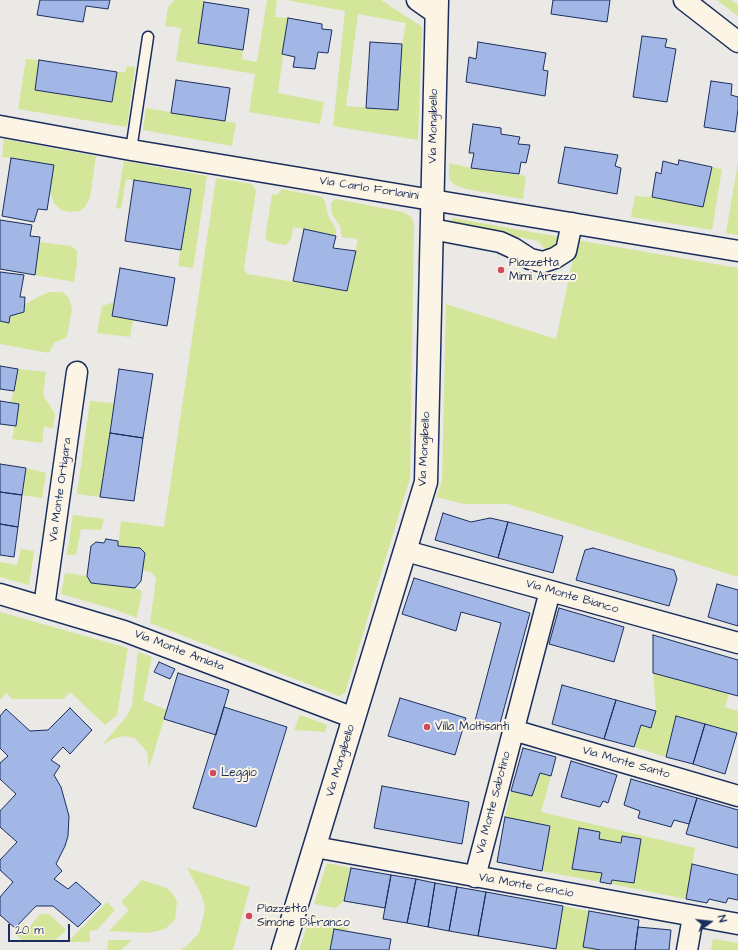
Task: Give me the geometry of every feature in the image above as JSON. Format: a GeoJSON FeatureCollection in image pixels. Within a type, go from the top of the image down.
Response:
{"type":"FeatureCollection","features":[{"type":"Feature","properties":{"kind":"street"},"geometry":{"type":"LineString","coordinates":[[416,0],[437,7]]}},
{"type":"Feature","properties":{"kind":"street"},"geometry":{"type":"LineString","coordinates":[[684,0],[738,42]]}},
{"type":"Feature","properties":{"kind":"street","name":"Via Mongibello"},"geometry":{"type":"LineString","coordinates":[[283,950],[426,482],[437,7]]}},
{"type":"Feature","properties":{"kind":"street","name":"Via Carlo Forlanini"},"geometry":{"type":"LineString","coordinates":[[0,126],[131,150],[738,251]]}},
{"type":"Feature","properties":{"kind":"street"},"geometry":{"type":"LineString","coordinates":[[432,229],[500,242],[513,248],[530,260],[543,262],[555,258],[566,251],[572,223]]}},
{"type":"Feature","properties":{"kind":"street","name":"Via Monte Ortigara"},"geometry":{"type":"LineString","coordinates":[[44,607],[77,372]]}},
{"type":"Feature","properties":{"kind":"street","name":"Via Monte Bianco"},"geometry":{"type":"LineString","coordinates":[[406,550],[738,643]]}},
{"type":"Feature","properties":{"kind":"street","name":"Via Monte Sabotino"},"geometry":{"type":"LineString","coordinates":[[475,877],[550,591]]}},
{"type":"Feature","properties":{"kind":"street","name":"Via Monte Amiata"},"geometry":{"type":"LineString","coordinates":[[0,594],[124,631],[354,718]]}},
{"type":"Feature","properties":{"kind":"street","name":"Via Monte Santo"},"geometry":{"type":"LineString","coordinates":[[513,730],[738,796]]}},
{"type":"Feature","properties":{"kind":"street","name":"Via Monte Cencio"},"geometry":{"type":"LineString","coordinates":[[315,847],[738,924]]}},
{"type":"Feature","properties":{"kind":"street"},"geometry":{"type":"LineString","coordinates":[[687,950],[693,917]]}},
{"type":"Feature","properties":{"kind":"lane"},"geometry":{"type":"LineString","coordinates":[[131,150],[148,37]]}},
{"type":"Feature","properties":{"kind":"green space"},"geometry":{"type":"Polygon","coordinates":[[[175,0],[203,0],[204,2],[198,43],[243,50],[242,59],[257,62],[267,0],[277,0],[275,17],[288,18],[278,93],[324,102],[320,124],[249,112],[255,74],[176,61],[181,28],[165,26],[168,7],[175,0]]]}},
{"type":"Feature","properties":{"kind":"green space"},"geometry":{"type":"Polygon","coordinates":[[[286,0],[381,0],[422,27],[418,140],[333,126],[345,11],[286,0]],[[358,14],[346,106],[397,110],[402,44],[406,23],[358,14]]]}},
{"type":"Feature","properties":{"kind":"green space"},"geometry":{"type":"Polygon","coordinates":[[[717,0],[731,0],[738,5],[738,16],[717,0]]]}},
{"type":"Feature","properties":{"kind":"green space"},"geometry":{"type":"Polygon","coordinates":[[[26,59],[39,60],[35,90],[112,102],[117,72],[125,72],[127,66],[135,67],[127,127],[18,109],[26,59]]]}},
{"type":"Feature","properties":{"kind":"green space"},"geometry":{"type":"Polygon","coordinates":[[[146,108],[236,123],[232,146],[143,130],[146,108]]]}},
{"type":"Feature","properties":{"kind":"green space"},"geometry":{"type":"Polygon","coordinates":[[[4,139],[96,156],[90,198],[85,207],[79,211],[69,212],[61,210],[54,203],[50,191],[12,158],[2,157],[4,139]]]}},
{"type":"Feature","properties":{"kind":"green space"},"geometry":{"type":"Polygon","coordinates":[[[124,161],[207,176],[193,268],[178,266],[191,189],[126,179],[121,209],[116,208],[124,161]]]}},
{"type":"Feature","properties":{"kind":"green space"},"geometry":{"type":"Polygon","coordinates":[[[738,162],[738,235],[726,233],[738,162]]]}},
{"type":"Feature","properties":{"kind":"green space"},"geometry":{"type":"Polygon","coordinates":[[[449,163],[471,168],[526,176],[523,199],[466,189],[455,185],[449,179],[449,163]]]}},
{"type":"Feature","properties":{"kind":"green space"},"geometry":{"type":"Polygon","coordinates":[[[712,167],[722,169],[712,230],[631,217],[635,196],[652,197],[703,207],[712,167]]]}},
{"type":"Feature","properties":{"kind":"green space"},"geometry":{"type":"Polygon","coordinates":[[[216,178],[252,184],[256,191],[244,268],[247,274],[347,291],[358,239],[342,237],[340,226],[332,214],[331,202],[336,199],[403,212],[411,217],[414,224],[410,478],[345,693],[339,696],[150,623],[156,579],[151,572],[142,570],[118,546],[121,521],[164,527],[216,178]]]}},
{"type":"Feature","properties":{"kind":"green space"},"geometry":{"type":"Polygon","coordinates":[[[282,189],[322,197],[325,201],[328,215],[336,229],[336,236],[293,227],[291,239],[286,245],[273,243],[265,239],[272,194],[277,195],[282,189]]]}},
{"type":"Feature","properties":{"kind":"green space"},"geometry":{"type":"Polygon","coordinates":[[[453,218],[560,237],[555,248],[547,252],[538,241],[449,222],[453,218]]]}},
{"type":"Feature","properties":{"kind":"green space"},"geometry":{"type":"Polygon","coordinates":[[[577,240],[738,268],[738,577],[508,504],[464,504],[436,497],[442,481],[446,304],[556,339],[577,240]]]}},
{"type":"Feature","properties":{"kind":"green space"},"geometry":{"type":"Polygon","coordinates":[[[40,242],[71,246],[77,251],[74,282],[35,275],[40,242]]]}},
{"type":"Feature","properties":{"kind":"green space"},"geometry":{"type":"Polygon","coordinates":[[[50,292],[62,292],[69,298],[72,309],[67,337],[54,343],[49,353],[0,344],[0,321],[9,323],[10,316],[24,312],[25,304],[50,292]]]}},
{"type":"Feature","properties":{"kind":"green space"},"geometry":{"type":"Polygon","coordinates":[[[114,302],[112,316],[133,320],[130,337],[97,333],[102,306],[114,302]]]}},
{"type":"Feature","properties":{"kind":"green space"},"geometry":{"type":"Polygon","coordinates":[[[18,369],[46,372],[43,395],[55,414],[53,428],[44,427],[42,443],[12,439],[19,404],[11,403],[18,369]]]}},
{"type":"Feature","properties":{"kind":"green space"},"geometry":{"type":"Polygon","coordinates":[[[90,401],[114,403],[100,497],[77,494],[90,401]]]}},
{"type":"Feature","properties":{"kind":"green space"},"geometry":{"type":"Polygon","coordinates":[[[26,468],[46,473],[42,498],[22,495],[26,468]]]}},
{"type":"Feature","properties":{"kind":"green space"},"geometry":{"type":"Polygon","coordinates":[[[73,515],[104,519],[101,530],[81,529],[76,555],[67,555],[73,515]]]}},
{"type":"Feature","properties":{"kind":"green space"},"geometry":{"type":"Polygon","coordinates":[[[21,549],[34,551],[29,585],[0,577],[0,562],[17,565],[21,549]]]}},
{"type":"Feature","properties":{"kind":"green space"},"geometry":{"type":"Polygon","coordinates":[[[65,573],[87,576],[91,583],[135,588],[142,591],[137,618],[116,610],[61,594],[65,573]]]}},
{"type":"Feature","properties":{"kind":"green space"},"geometry":{"type":"Polygon","coordinates":[[[0,612],[128,648],[117,715],[105,725],[70,692],[63,699],[12,699],[6,693],[0,700],[0,612]]]}},
{"type":"Feature","properties":{"kind":"green space"},"geometry":{"type":"Polygon","coordinates":[[[138,652],[152,657],[143,700],[167,710],[149,768],[147,752],[135,738],[123,736],[102,745],[127,716],[132,705],[138,652]]]}},
{"type":"Feature","properties":{"kind":"green space"},"geometry":{"type":"Polygon","coordinates":[[[653,673],[729,694],[725,707],[738,711],[738,734],[676,717],[666,757],[634,747],[641,725],[651,728],[656,711],[653,673]]]}},
{"type":"Feature","properties":{"kind":"green space"},"geometry":{"type":"Polygon","coordinates":[[[300,715],[327,725],[325,732],[294,730],[300,715]]]}},
{"type":"Feature","properties":{"kind":"green space"},"geometry":{"type":"Polygon","coordinates":[[[540,773],[551,776],[541,812],[695,848],[686,899],[611,884],[612,880],[634,883],[641,839],[622,836],[621,843],[599,839],[600,832],[579,828],[572,869],[602,873],[600,882],[542,871],[550,826],[505,817],[511,791],[532,796],[540,773]]]}},
{"type":"Feature","properties":{"kind":"green space"},"geometry":{"type":"Polygon","coordinates":[[[327,863],[351,868],[344,901],[336,908],[314,904],[327,863]]]}},
{"type":"Feature","properties":{"kind":"green space"},"geometry":{"type":"Polygon","coordinates":[[[187,868],[250,887],[233,950],[181,950],[187,946],[199,933],[205,909],[202,896],[187,868]]]}},
{"type":"Feature","properties":{"kind":"green space"},"geometry":{"type":"Polygon","coordinates":[[[142,880],[167,888],[173,894],[177,902],[175,920],[165,929],[148,933],[109,931],[129,910],[121,902],[142,880]]]}},
{"type":"Feature","properties":{"kind":"green space"},"geometry":{"type":"Polygon","coordinates":[[[107,902],[115,910],[97,930],[90,931],[90,942],[68,942],[107,902]]]}},
{"type":"Feature","properties":{"kind":"green space"},"geometry":{"type":"Polygon","coordinates":[[[563,906],[589,911],[583,947],[601,950],[556,950],[563,906]]]}},
{"type":"Feature","properties":{"kind":"green space"},"geometry":{"type":"Polygon","coordinates":[[[40,914],[49,914],[66,930],[54,941],[23,941],[15,934],[24,923],[29,928],[40,914]]]}},
{"type":"Feature","properties":{"kind":"green space"},"geometry":{"type":"Polygon","coordinates":[[[310,916],[349,923],[347,931],[334,929],[330,950],[299,950],[310,916]]]}},
{"type":"Feature","properties":{"kind":"green space"},"geometry":{"type":"Polygon","coordinates":[[[713,939],[738,943],[738,950],[711,950],[713,939]]]}},
{"type":"Feature","properties":{"kind":"green space"},"geometry":{"type":"Polygon","coordinates":[[[108,940],[132,940],[121,950],[107,950],[108,940]]]}},
{"type":"Feature","properties":{"kind":"building"},"geometry":{"type":"Polygon","coordinates":[[[40,0],[110,0],[108,9],[86,6],[83,22],[37,15],[40,0]]]}},
{"type":"Feature","properties":{"kind":"building"},"geometry":{"type":"Polygon","coordinates":[[[553,0],[610,0],[607,22],[551,14],[553,0]]]}},
{"type":"Feature","properties":{"kind":"building"},"geometry":{"type":"Polygon","coordinates":[[[204,2],[249,9],[243,50],[198,43],[204,2]]]}},
{"type":"Feature","properties":{"kind":"building"},"geometry":{"type":"Polygon","coordinates":[[[288,18],[322,24],[322,29],[332,30],[328,53],[318,52],[315,69],[293,67],[295,57],[282,54],[288,18]]]}},
{"type":"Feature","properties":{"kind":"building"},"geometry":{"type":"Polygon","coordinates":[[[642,36],[667,39],[665,47],[676,49],[667,102],[633,97],[642,36]]]}},
{"type":"Feature","properties":{"kind":"building"},"geometry":{"type":"Polygon","coordinates":[[[370,42],[402,44],[398,110],[366,108],[370,42]]]}},
{"type":"Feature","properties":{"kind":"building"},"geometry":{"type":"Polygon","coordinates":[[[478,42],[546,53],[543,70],[548,71],[545,96],[466,82],[469,57],[476,59],[478,42]]]}},
{"type":"Feature","properties":{"kind":"building"},"geometry":{"type":"Polygon","coordinates":[[[39,60],[117,72],[112,102],[35,90],[39,60]]]}},
{"type":"Feature","properties":{"kind":"building"},"geometry":{"type":"Polygon","coordinates":[[[176,80],[230,88],[225,121],[171,113],[176,80]]]}},
{"type":"Feature","properties":{"kind":"building"},"geometry":{"type":"Polygon","coordinates":[[[711,81],[732,84],[731,95],[738,97],[735,132],[704,127],[711,81]]]}},
{"type":"Feature","properties":{"kind":"building"},"geometry":{"type":"Polygon","coordinates":[[[473,124],[501,128],[501,134],[520,137],[518,144],[530,145],[526,163],[521,162],[519,174],[471,168],[474,153],[469,153],[473,124]]]}},
{"type":"Feature","properties":{"kind":"building"},"geometry":{"type":"Polygon","coordinates":[[[565,147],[618,155],[615,166],[621,168],[617,194],[558,183],[565,147]]]}},
{"type":"Feature","properties":{"kind":"building"},"geometry":{"type":"Polygon","coordinates":[[[11,158],[54,165],[47,210],[38,209],[34,222],[2,216],[11,158]]]}},
{"type":"Feature","properties":{"kind":"building"},"geometry":{"type":"Polygon","coordinates":[[[679,160],[712,167],[703,207],[652,197],[656,172],[661,174],[663,161],[678,165],[679,160]]]}},
{"type":"Feature","properties":{"kind":"building"},"geometry":{"type":"Polygon","coordinates":[[[134,180],[191,189],[181,250],[125,241],[134,180]]]}},
{"type":"Feature","properties":{"kind":"building"},"geometry":{"type":"Polygon","coordinates":[[[0,220],[32,225],[30,236],[40,237],[35,275],[0,269],[0,220]]]}},
{"type":"Feature","properties":{"kind":"building"},"geometry":{"type":"Polygon","coordinates":[[[304,229],[336,236],[333,248],[356,251],[347,291],[293,281],[304,229]]]}},
{"type":"Feature","properties":{"kind":"building"},"geometry":{"type":"Polygon","coordinates":[[[120,268],[175,278],[167,326],[112,316],[120,268]]]}},
{"type":"Feature","properties":{"kind":"building"},"geometry":{"type":"Polygon","coordinates":[[[0,272],[24,275],[20,297],[25,297],[24,312],[10,316],[9,323],[0,321],[0,272]]]}},
{"type":"Feature","properties":{"kind":"building"},"geometry":{"type":"Polygon","coordinates":[[[0,366],[18,369],[14,391],[0,389],[0,366]]]}},
{"type":"Feature","properties":{"kind":"building"},"geometry":{"type":"Polygon","coordinates":[[[119,369],[153,374],[143,438],[110,433],[119,369]]]}},
{"type":"Feature","properties":{"kind":"building"},"geometry":{"type":"Polygon","coordinates":[[[0,401],[19,404],[16,426],[0,424],[0,401]]]}},
{"type":"Feature","properties":{"kind":"building"},"geometry":{"type":"Polygon","coordinates":[[[110,433],[143,438],[134,501],[100,497],[110,433]]]}},
{"type":"Feature","properties":{"kind":"building"},"geometry":{"type":"Polygon","coordinates":[[[0,464],[26,468],[22,495],[0,492],[0,464]]]}},
{"type":"Feature","properties":{"kind":"building"},"geometry":{"type":"Polygon","coordinates":[[[0,492],[22,495],[18,527],[0,524],[0,492]]]}},
{"type":"Feature","properties":{"kind":"building"},"geometry":{"type":"Polygon","coordinates":[[[443,513],[471,522],[490,518],[508,522],[498,558],[435,540],[443,513]]]}},
{"type":"Feature","properties":{"kind":"building"},"geometry":{"type":"Polygon","coordinates":[[[508,522],[563,536],[553,573],[498,558],[508,522]]]}},
{"type":"Feature","properties":{"kind":"building"},"geometry":{"type":"Polygon","coordinates":[[[0,524],[18,527],[14,557],[0,555],[0,524]]]}},
{"type":"Feature","properties":{"kind":"building"},"geometry":{"type":"Polygon","coordinates":[[[106,539],[118,541],[118,546],[140,548],[145,553],[141,581],[135,588],[91,583],[87,576],[91,546],[96,542],[104,543],[106,539]]]}},
{"type":"Feature","properties":{"kind":"building"},"geometry":{"type":"Polygon","coordinates":[[[593,548],[674,570],[677,579],[669,606],[576,580],[585,550],[593,548]]]}},
{"type":"Feature","properties":{"kind":"building"},"geometry":{"type":"Polygon","coordinates":[[[414,578],[530,613],[499,727],[475,721],[501,623],[461,612],[456,631],[402,614],[414,578]]]}},
{"type":"Feature","properties":{"kind":"building"},"geometry":{"type":"Polygon","coordinates":[[[717,584],[738,590],[738,626],[708,617],[717,584]]]}},
{"type":"Feature","properties":{"kind":"building"},"geometry":{"type":"Polygon","coordinates":[[[559,608],[624,627],[614,662],[549,644],[559,608]]]}},
{"type":"Feature","properties":{"kind":"building"},"geometry":{"type":"Polygon","coordinates":[[[653,635],[738,660],[738,696],[653,673],[653,635]]]}},
{"type":"Feature","properties":{"kind":"building"},"geometry":{"type":"Polygon","coordinates":[[[159,662],[175,669],[170,679],[154,672],[159,662]]]}},
{"type":"Feature","properties":{"kind":"building"},"geometry":{"type":"Polygon","coordinates":[[[178,673],[229,690],[216,735],[164,719],[178,673]]]}},
{"type":"Feature","properties":{"kind":"building"},"geometry":{"type":"Polygon","coordinates":[[[562,685],[616,700],[604,739],[552,724],[562,685]]]}},
{"type":"Feature","properties":{"kind":"building","name":"Villa Moltisanti"},"geometry":{"type":"Polygon","coordinates":[[[400,698],[466,718],[455,755],[388,736],[400,698]]]}},
{"type":"Feature","properties":{"kind":"building"},"geometry":{"type":"Polygon","coordinates":[[[616,700],[656,711],[651,728],[641,725],[634,747],[604,739],[616,700]]]}},
{"type":"Feature","properties":{"kind":"building"},"geometry":{"type":"Polygon","coordinates":[[[224,707],[287,727],[256,827],[193,808],[224,707]]]}},
{"type":"Feature","properties":{"kind":"building"},"geometry":{"type":"Polygon","coordinates":[[[70,708],[92,730],[70,754],[63,747],[51,760],[60,766],[54,775],[61,787],[69,816],[68,836],[56,864],[62,871],[54,879],[68,889],[76,882],[101,904],[78,927],[53,906],[36,906],[15,928],[0,915],[0,897],[13,882],[0,870],[0,860],[17,842],[0,827],[0,811],[16,794],[0,779],[0,763],[8,756],[0,748],[0,716],[6,709],[30,731],[48,730],[70,708]]]}},
{"type":"Feature","properties":{"kind":"building"},"geometry":{"type":"Polygon","coordinates":[[[676,716],[705,724],[693,764],[666,757],[676,716]]]}},
{"type":"Feature","properties":{"kind":"building"},"geometry":{"type":"Polygon","coordinates":[[[705,724],[737,733],[725,774],[693,764],[705,724]]]}},
{"type":"Feature","properties":{"kind":"building"},"geometry":{"type":"Polygon","coordinates":[[[523,748],[556,757],[551,776],[540,773],[532,796],[511,791],[523,748]]]}},
{"type":"Feature","properties":{"kind":"building"},"geometry":{"type":"Polygon","coordinates":[[[571,761],[617,775],[608,803],[603,801],[600,807],[561,797],[571,761]]]}},
{"type":"Feature","properties":{"kind":"building"},"geometry":{"type":"Polygon","coordinates":[[[631,779],[697,798],[689,824],[674,820],[671,827],[638,818],[640,811],[624,805],[631,779]]]}},
{"type":"Feature","properties":{"kind":"building"},"geometry":{"type":"Polygon","coordinates":[[[382,786],[469,802],[462,844],[374,828],[382,786]]]}},
{"type":"Feature","properties":{"kind":"building"},"geometry":{"type":"Polygon","coordinates":[[[697,798],[738,810],[738,848],[686,834],[697,798]]]}},
{"type":"Feature","properties":{"kind":"building"},"geometry":{"type":"Polygon","coordinates":[[[505,817],[550,826],[542,871],[497,862],[505,817]]]}},
{"type":"Feature","properties":{"kind":"building"},"geometry":{"type":"Polygon","coordinates":[[[579,828],[600,832],[599,839],[621,843],[622,836],[641,839],[634,883],[612,880],[611,884],[600,882],[602,873],[572,869],[579,828]]]}},
{"type":"Feature","properties":{"kind":"building"},"geometry":{"type":"Polygon","coordinates":[[[692,864],[738,875],[738,900],[728,898],[726,903],[709,899],[707,903],[686,899],[692,864]]]}},
{"type":"Feature","properties":{"kind":"building"},"geometry":{"type":"Polygon","coordinates":[[[351,868],[391,875],[385,908],[344,901],[351,868]]]}},
{"type":"Feature","properties":{"kind":"building"},"geometry":{"type":"Polygon","coordinates":[[[391,875],[416,879],[407,923],[383,919],[391,875]]]}},
{"type":"Feature","properties":{"kind":"building"},"geometry":{"type":"Polygon","coordinates":[[[416,879],[435,883],[428,927],[407,923],[416,879]]]}},
{"type":"Feature","properties":{"kind":"building"},"geometry":{"type":"Polygon","coordinates":[[[435,883],[457,887],[449,931],[428,927],[435,883]]]}},
{"type":"Feature","properties":{"kind":"building"},"geometry":{"type":"Polygon","coordinates":[[[457,887],[486,892],[478,936],[449,931],[457,887]]]}},
{"type":"Feature","properties":{"kind":"building"},"geometry":{"type":"Polygon","coordinates":[[[486,892],[563,906],[556,949],[478,936],[486,892]]]}},
{"type":"Feature","properties":{"kind":"building"},"geometry":{"type":"Polygon","coordinates":[[[589,911],[639,920],[635,950],[601,950],[583,947],[589,911]]]}},
{"type":"Feature","properties":{"kind":"building"},"geometry":{"type":"Polygon","coordinates":[[[638,927],[671,930],[669,950],[635,950],[638,927]]]}},
{"type":"Feature","properties":{"kind":"building"},"geometry":{"type":"Polygon","coordinates":[[[334,929],[391,939],[389,950],[330,950],[334,929]]]}},
{"type":"Feature","properties":{"kind":"place","name":"Piazzetta Mimì Arezzo"},"geometry":{"type":"Point","coordinates":[501,270]}},
{"type":"Feature","properties":{"kind":"place","name":"Villa Moltisanti"},"geometry":{"type":"Point","coordinates":[427,727]}},
{"type":"Feature","properties":{"kind":"place","name":"Leggio"},"geometry":{"type":"Point","coordinates":[213,773]}},
{"type":"Feature","properties":{"kind":"place","name":"Piazzetta Simone Difranco"},"geometry":{"type":"Point","coordinates":[249,916]}}]}
